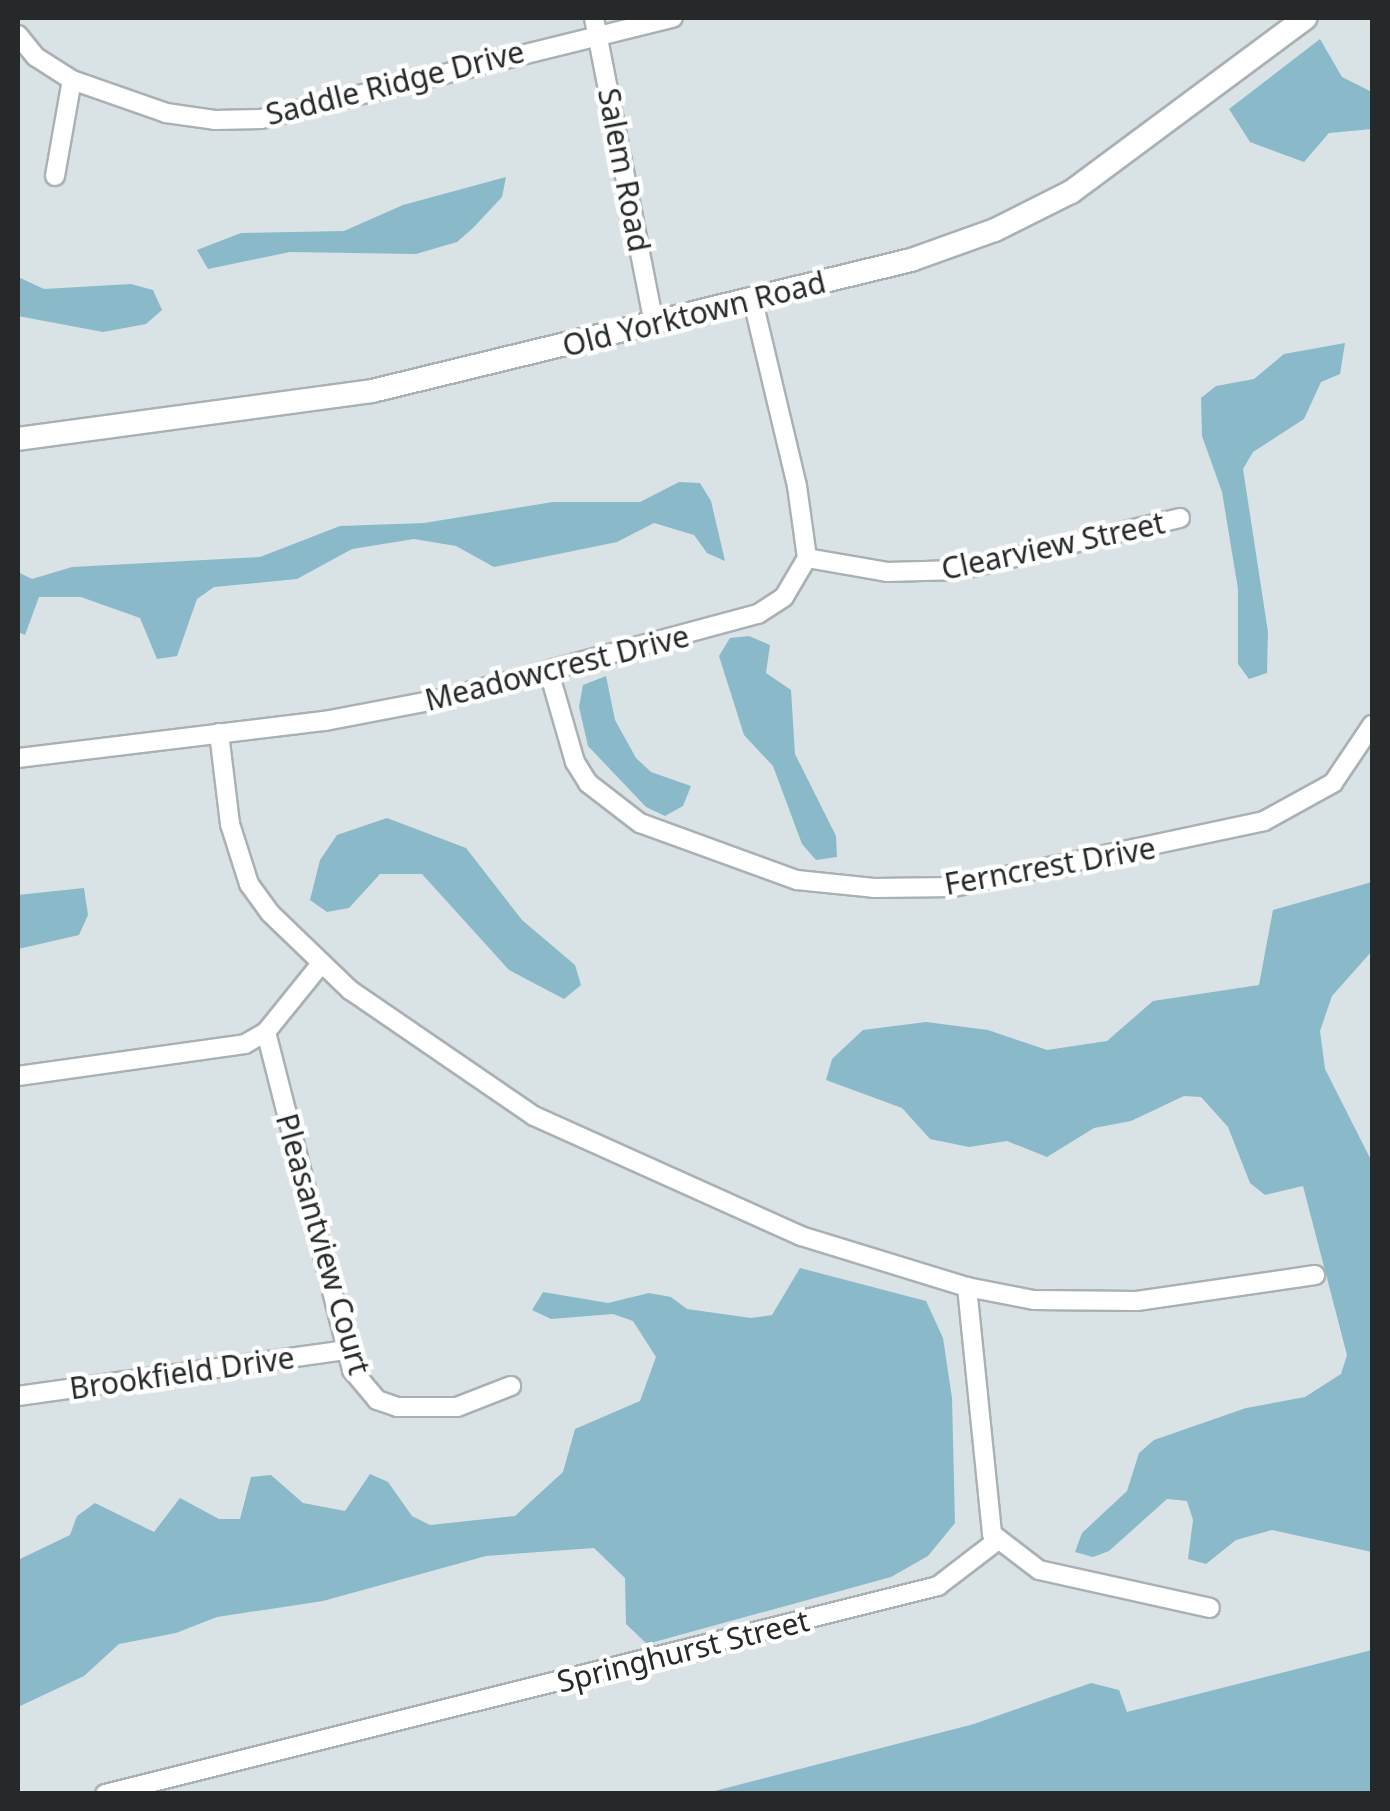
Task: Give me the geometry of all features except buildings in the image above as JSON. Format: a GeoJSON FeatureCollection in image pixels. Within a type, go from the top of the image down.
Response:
{"type":"FeatureCollection","features":[{"type":"Feature","properties":{"kind":"main road","name":"Old Yorktown Road"},"geometry":{"type":"LineString","coordinates":[[18,440],[372,391],[911,260],[1032,214],[1156,134],[1305,18]]}},
{"type":"Feature","properties":{"kind":"street","name":"Saddle Ridge Drive"},"geometry":{"type":"LineString","coordinates":[[18,36],[36,57],[72,80],[166,114],[261,118],[596,26],[673,18]]}},
{"type":"Feature","properties":{"kind":"street","name":"Salem Road"},"geometry":{"type":"LineString","coordinates":[[596,26],[654,323]]}},
{"type":"Feature","properties":{"kind":"street"},"geometry":{"type":"LineString","coordinates":[[55,176],[72,80]]}},
{"type":"Feature","properties":{"kind":"street"},"geometry":{"type":"LineString","coordinates":[[753,301],[797,486],[806,558]]}},
{"type":"Feature","properties":{"kind":"street","name":"Clearview Street"},"geometry":{"type":"LineString","coordinates":[[806,558],[887,572],[960,570],[1180,518]]}},
{"type":"Feature","properties":{"kind":"street","name":"Meadowcrest Drive"},"geometry":{"type":"LineString","coordinates":[[18,758],[325,721],[549,672],[758,614],[784,597],[806,558]]}},
{"type":"Feature","properties":{"kind":"street","name":"Ferncrest Drive"},"geometry":{"type":"LineString","coordinates":[[549,672],[575,762],[588,783],[640,824],[796,880],[874,888],[954,887],[1264,820],[1333,783],[1372,725]]}},
{"type":"Feature","properties":{"kind":"street"},"geometry":{"type":"LineString","coordinates":[[219,734],[230,824],[249,884],[320,965],[534,1116],[800,1236],[967,1288],[1034,1300],[1137,1300],[1315,1275]]}},
{"type":"Feature","properties":{"kind":"street"},"geometry":{"type":"LineString","coordinates":[[18,1076],[245,1044],[266,1032],[320,965]]}},
{"type":"Feature","properties":{"kind":"street","name":"Pleasantview Court"},"geometry":{"type":"LineString","coordinates":[[266,1032],[347,1350],[363,1387],[398,1407],[457,1407],[511,1386]]}},
{"type":"Feature","properties":{"kind":"street"},"geometry":{"type":"LineString","coordinates":[[967,1288],[983,1487],[998,1540],[1039,1570],[1210,1608]]}},
{"type":"Feature","properties":{"kind":"street","name":"Brookfield Drive"},"geometry":{"type":"LineString","coordinates":[[18,1396],[347,1350]]}},
{"type":"Feature","properties":{"kind":"street","name":"Springhurst Street"},"geometry":{"type":"LineString","coordinates":[[106,1794],[938,1586],[998,1540]]}},
{"type":"Feature","properties":{"kind":"shaded area"},"geometry":{"type":"Polygon","coordinates":[[[1320,39],[1342,77],[1372,92],[1372,129],[1329,133],[1304,162],[1250,142],[1229,109],[1320,39]]]}},
{"type":"Feature","properties":{"kind":"shaded area"},"geometry":{"type":"Polygon","coordinates":[[[506,177],[502,197],[457,242],[416,254],[290,252],[208,269],[197,250],[241,233],[344,231],[403,205],[506,177]]]}},
{"type":"Feature","properties":{"kind":"shaded area"},"geometry":{"type":"Polygon","coordinates":[[[18,277],[44,289],[131,284],[153,290],[162,310],[146,324],[103,332],[18,316],[18,277]]]}},
{"type":"Feature","properties":{"kind":"shaded area"},"geometry":{"type":"Polygon","coordinates":[[[1345,343],[1340,374],[1321,382],[1304,419],[1253,452],[1243,469],[1268,632],[1267,673],[1249,679],[1238,664],[1238,589],[1222,492],[1202,436],[1201,398],[1216,386],[1254,379],[1284,354],[1345,343]]]}},
{"type":"Feature","properties":{"kind":"shaded area"},"geometry":{"type":"Polygon","coordinates":[[[679,482],[700,483],[711,501],[725,561],[707,553],[694,535],[654,523],[617,542],[494,567],[456,546],[414,539],[352,549],[297,579],[214,587],[197,599],[177,656],[157,659],[140,618],[81,597],[39,597],[25,635],[18,632],[18,572],[32,579],[72,567],[260,557],[340,526],[424,523],[553,502],[640,502],[679,482]]]}},
{"type":"Feature","properties":{"kind":"shaded area"},"geometry":{"type":"Polygon","coordinates":[[[749,636],[770,645],[766,673],[791,690],[795,754],[836,836],[837,857],[816,860],[802,844],[773,766],[744,735],[719,656],[730,638],[749,636]]]}},
{"type":"Feature","properties":{"kind":"shaded area"},"geometry":{"type":"Polygon","coordinates":[[[606,676],[615,720],[636,758],[651,772],[691,786],[683,806],[665,816],[646,807],[588,746],[579,707],[583,685],[606,676]]]}},
{"type":"Feature","properties":{"kind":"shaded area"},"geometry":{"type":"Polygon","coordinates":[[[387,818],[466,848],[522,920],[575,965],[581,985],[564,999],[509,970],[422,874],[380,874],[349,908],[327,912],[310,900],[320,860],[337,835],[387,818]]]}},
{"type":"Feature","properties":{"kind":"shaded area"},"geometry":{"type":"Polygon","coordinates":[[[1372,882],[1372,951],[1332,996],[1320,1031],[1325,1069],[1372,1162],[1372,1552],[1272,1530],[1236,1540],[1206,1564],[1188,1559],[1193,1520],[1187,1501],[1167,1499],[1109,1551],[1093,1557],[1075,1552],[1082,1533],[1127,1491],[1139,1453],[1154,1440],[1246,1408],[1305,1397],[1341,1374],[1347,1355],[1303,1186],[1265,1195],[1250,1183],[1228,1127],[1201,1097],[1184,1096],[1131,1121],[1094,1128],[1047,1157],[1007,1141],[969,1147],[930,1139],[902,1108],[826,1080],[832,1059],[863,1030],[926,1022],[988,1030],[1047,1050],[1107,1041],[1153,1001],[1259,985],[1273,910],[1372,882]]]}},
{"type":"Feature","properties":{"kind":"shaded area"},"geometry":{"type":"Polygon","coordinates":[[[84,888],[88,915],[79,935],[18,949],[18,895],[84,888]]]}},
{"type":"Feature","properties":{"kind":"shaded area"},"geometry":{"type":"Polygon","coordinates":[[[800,1268],[926,1301],[943,1338],[952,1398],[955,1523],[928,1556],[891,1577],[647,1644],[626,1624],[625,1578],[594,1548],[486,1556],[323,1601],[217,1617],[176,1633],[119,1644],[84,1676],[18,1707],[18,1560],[70,1535],[77,1516],[95,1503],[154,1532],[180,1498],[219,1519],[240,1519],[251,1477],[271,1475],[303,1503],[345,1511],[370,1474],[388,1482],[412,1516],[430,1525],[515,1516],[563,1472],[575,1429],[640,1401],[656,1357],[633,1321],[613,1314],[551,1319],[532,1310],[543,1292],[608,1303],[649,1293],[671,1297],[687,1309],[751,1318],[772,1315],[800,1268]]]}},
{"type":"Feature","properties":{"kind":"shaded area"},"geometry":{"type":"Polygon","coordinates":[[[1372,1650],[1372,1793],[707,1793],[974,1724],[1091,1683],[1119,1690],[1127,1712],[1372,1650]]]}}]}
